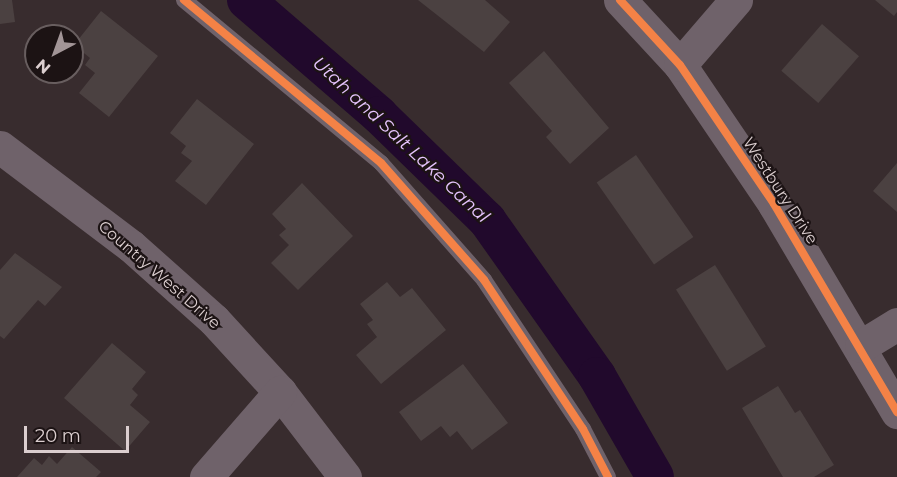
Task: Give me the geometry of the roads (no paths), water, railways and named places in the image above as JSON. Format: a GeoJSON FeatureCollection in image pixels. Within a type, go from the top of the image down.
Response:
{"type":"FeatureCollection","features":[{"type":"Feature","properties":{"kind":"street","name":"Westbury Drive"},"geometry":{"type":"LineString","coordinates":[[620,0],[680,65],[774,204],[861,346],[897,412]]}},
{"type":"Feature","properties":{"kind":"street"},"geometry":{"type":"LineString","coordinates":[[680,65],[736,0]]}},
{"type":"Feature","properties":{"kind":"street","name":"Country West Drive"},"geometry":{"type":"LineString","coordinates":[[0,147],[173,282],[280,392],[345,477]]}},
{"type":"Feature","properties":{"kind":"street"},"geometry":{"type":"LineString","coordinates":[[861,346],[897,324]]}},
{"type":"Feature","properties":{"kind":"street"},"geometry":{"type":"LineString","coordinates":[[206,477],[280,392]]}},
{"type":"Feature","properties":{"kind":"lane"},"geometry":{"type":"LineString","coordinates":[[184,0],[381,163],[484,280],[583,429],[608,477]]}},
{"type":"Feature","properties":{"kind":"waterway","name":"Utah and Salt Lake Canal"},"geometry":{"type":"LineString","coordinates":[[246,0],[379,115],[487,220],[597,376],[655,477]]}}]}
